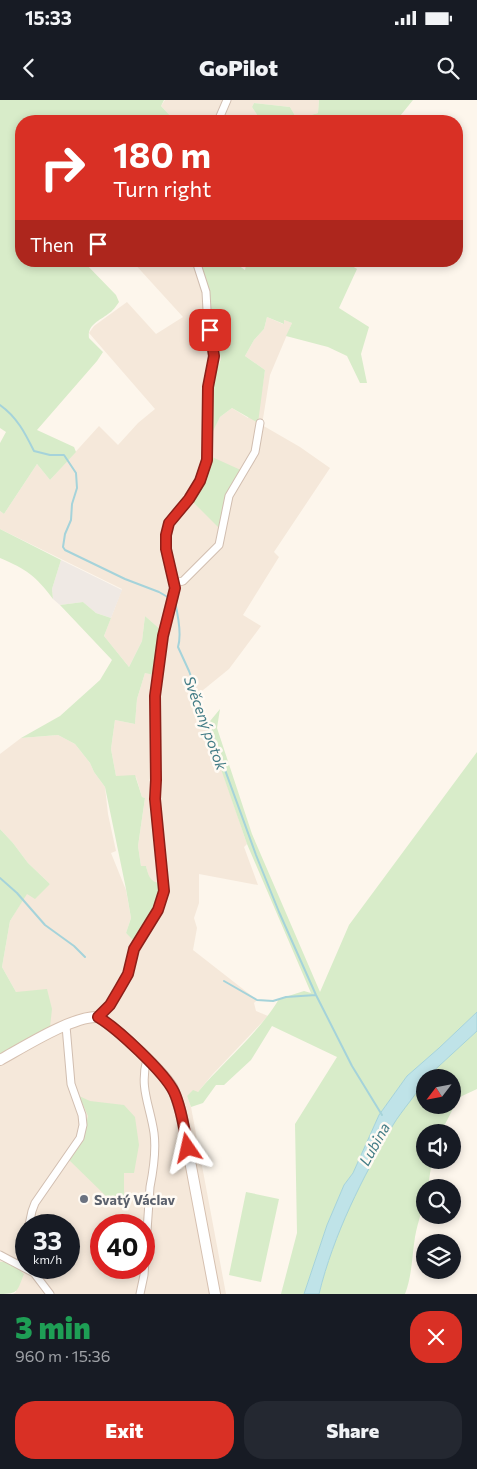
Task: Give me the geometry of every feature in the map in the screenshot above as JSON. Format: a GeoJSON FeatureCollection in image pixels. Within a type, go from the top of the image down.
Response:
{"type":"FeatureCollection","features":[{"type":"Feature","properties":{"kind":"street"},"geometry":{"type":"LineString","coordinates":[[221,115],[227,100]]}},
{"type":"Feature","properties":{"kind":"street"},"geometry":{"type":"LineString","coordinates":[[98,1017],[115,998],[127,976],[134,949],[158,910],[164,891],[155,799],[155,696],[163,636],[175,583],[166,549],[166,529],[171,520],[189,499],[205,468],[208,452],[208,387],[214,356],[205,284],[198,267]]}},
{"type":"Feature","properties":{"kind":"street"},"geometry":{"type":"LineString","coordinates":[[175,583],[183,580],[219,545],[229,496],[255,452],[260,423]]}},
{"type":"Feature","properties":{"kind":"street"},"geometry":{"type":"LineString","coordinates":[[0,1060],[66,1026],[85,1018],[98,1017],[106,1022],[167,1080],[177,1100],[215,1294]]}},
{"type":"Feature","properties":{"kind":"street"},"geometry":{"type":"LineString","coordinates":[[32,1214],[35,1203],[80,1137],[83,1125],[82,1115],[71,1084],[66,1026]]}},
{"type":"Feature","properties":{"kind":"street"},"geometry":{"type":"LineString","coordinates":[[140,1294],[146,1254],[154,1154],[154,1134],[144,1092],[147,1060]]}},
{"type":"Feature","properties":{"kind":"street"},"geometry":{"type":"LineString","coordinates":[[0,1255],[15,1262]]}},
{"type":"Feature","properties":{"kind":"street"},"geometry":{"type":"LineString","coordinates":[[40,1279],[50,1294]]}},
{"type":"Feature","properties":{"kind":"shaded area"},"geometry":{"type":"Polygon","coordinates":[[[165,100],[319,100],[318,113],[311,115],[295,115],[290,107],[254,103],[252,107],[257,115],[169,115],[161,106],[165,100]]]}},
{"type":"Feature","properties":{"kind":"shaded area"},"geometry":{"type":"Polygon","coordinates":[[[137,267],[199,267],[208,288],[212,323],[221,359],[210,387],[213,430],[220,417],[232,408],[248,418],[262,390],[265,370],[245,356],[254,340],[264,329],[267,317],[283,324],[284,320],[292,323],[270,375],[262,425],[300,447],[330,468],[274,552],[279,557],[243,615],[261,626],[229,669],[197,695],[196,705],[207,727],[247,844],[244,847],[258,885],[199,874],[199,903],[194,918],[197,928],[193,950],[257,1000],[254,1003],[256,1011],[268,1016],[198,1092],[187,1096],[191,1107],[226,1294],[13,1294],[16,1292],[10,1261],[0,1262],[0,1055],[16,992],[2,967],[10,921],[27,893],[50,884],[28,863],[0,829],[0,754],[21,738],[58,735],[75,744],[90,763],[105,787],[108,814],[116,851],[111,853],[126,890],[131,918],[126,933],[133,939],[158,900],[160,884],[151,880],[146,866],[141,866],[138,846],[145,798],[142,797],[136,777],[116,776],[111,749],[115,720],[135,724],[137,699],[145,673],[154,674],[161,630],[145,616],[142,641],[129,667],[104,636],[122,589],[0,529],[0,511],[4,514],[37,464],[50,480],[99,426],[118,445],[138,423],[155,409],[89,333],[94,326],[127,302],[156,334],[183,317],[137,267]]]}},
{"type":"Feature","properties":{"kind":"shaded area"},"geometry":{"type":"Polygon","coordinates":[[[61,560],[122,590],[111,618],[96,613],[83,602],[60,605],[53,599],[52,589],[61,560]]]}},
{"type":"Feature","properties":{"kind":"green space"},"geometry":{"type":"Polygon","coordinates":[[[0,100],[164,100],[161,106],[169,115],[15,115],[15,267],[89,267],[116,295],[119,302],[94,324],[90,330],[89,338],[103,352],[37,430],[74,447],[76,452],[50,480],[37,464],[4,514],[0,511],[0,443],[6,432],[0,428],[0,100]]]}},
{"type":"Feature","properties":{"kind":"green space"},"geometry":{"type":"Polygon","coordinates":[[[319,100],[413,100],[401,115],[311,115],[318,113],[319,100]]]}},
{"type":"Feature","properties":{"kind":"green space"},"geometry":{"type":"Polygon","coordinates":[[[254,103],[290,107],[295,115],[257,115],[252,107],[254,103]]]}},
{"type":"Feature","properties":{"kind":"green space"},"geometry":{"type":"Polygon","coordinates":[[[199,267],[241,267],[245,270],[246,267],[354,267],[357,269],[339,308],[369,327],[361,354],[367,383],[360,383],[347,356],[328,347],[286,336],[292,323],[284,320],[284,324],[267,317],[264,329],[254,340],[245,356],[265,370],[258,423],[232,408],[220,417],[213,431],[210,387],[221,359],[212,323],[208,288],[199,267]]]}},
{"type":"Feature","properties":{"kind":"green space"},"geometry":{"type":"Polygon","coordinates":[[[212,457],[243,471],[227,497],[220,529],[193,502],[212,457]]]}},
{"type":"Feature","properties":{"kind":"green space"},"geometry":{"type":"Polygon","coordinates":[[[0,529],[61,560],[52,589],[53,599],[30,574],[0,558],[0,529]]]}},
{"type":"Feature","properties":{"kind":"green space"},"geometry":{"type":"Polygon","coordinates":[[[83,602],[96,613],[111,618],[104,636],[129,667],[142,641],[145,616],[161,630],[154,675],[145,673],[137,699],[135,724],[115,720],[111,749],[116,776],[135,775],[142,797],[145,798],[138,846],[141,866],[146,866],[152,880],[160,883],[152,914],[133,940],[126,933],[131,918],[105,787],[75,744],[58,735],[21,738],[60,716],[100,680],[112,660],[60,605],[83,602]]]}},
{"type":"Feature","properties":{"kind":"green space"},"geometry":{"type":"Polygon","coordinates":[[[220,709],[217,728],[252,834],[320,992],[349,925],[477,752],[477,1012],[407,1076],[379,1115],[353,1173],[344,1185],[327,1225],[304,1294],[281,1294],[297,1233],[295,1124],[337,1057],[272,1026],[251,1060],[224,1085],[216,1085],[203,1103],[191,1107],[187,1096],[193,1090],[198,1092],[251,1036],[279,999],[304,991],[311,993],[247,844],[206,726],[220,709]]]}},
{"type":"Feature","properties":{"kind":"green space"},"geometry":{"type":"Polygon","coordinates":[[[0,829],[28,863],[50,884],[35,899],[27,894],[10,921],[2,967],[16,992],[47,989],[52,1009],[50,1027],[0,1055],[0,829]]]}},
{"type":"Feature","properties":{"kind":"green space"},"geometry":{"type":"Polygon","coordinates":[[[477,1031],[477,1089],[461,1097],[461,1069],[436,1069],[477,1031]]]}},
{"type":"Feature","properties":{"kind":"green space"},"geometry":{"type":"Polygon","coordinates":[[[416,1091],[416,1114],[450,1114],[445,1124],[416,1124],[416,1169],[431,1169],[429,1179],[416,1179],[416,1224],[418,1224],[405,1294],[319,1294],[339,1231],[348,1211],[388,1133],[416,1091]]]}},
{"type":"Feature","properties":{"kind":"green space"},"geometry":{"type":"Polygon","coordinates":[[[79,1096],[90,1101],[124,1105],[135,1117],[139,1145],[134,1173],[124,1173],[124,1202],[110,1200],[68,1159],[82,1140],[88,1116],[79,1096]]]}},
{"type":"Feature","properties":{"kind":"green space"},"geometry":{"type":"Polygon","coordinates":[[[246,1192],[279,1199],[261,1282],[229,1275],[246,1192]]]}},
{"type":"Feature","properties":{"kind":"green space"},"geometry":{"type":"Polygon","coordinates":[[[10,1261],[15,1266],[15,1279],[22,1279],[14,1292],[0,1294],[0,1262],[10,1261]]]}},
{"type":"Feature","properties":{"kind":"water","name":"Lubina"},"geometry":{"type":"Polygon","coordinates":[[[477,1012],[477,1031],[436,1069],[416,1069],[416,1093],[397,1119],[360,1186],[333,1249],[319,1294],[304,1294],[327,1225],[344,1185],[353,1173],[379,1115],[407,1076],[477,1012]]]}},
{"type":"Feature","properties":{"kind":"waterway","name":"Svěcený potok"},"geometry":{"type":"LineString","coordinates":[[0,405],[16,420],[34,451],[50,455],[64,455],[76,473],[77,488],[72,504],[71,520],[65,534],[63,547],[65,550],[171,599]]}},
{"type":"Feature","properties":{"kind":"waterway","name":"Svěcený potok"},"geometry":{"type":"LineString","coordinates":[[175,602],[180,630],[178,647],[189,671],[256,855],[316,995],[352,1066],[382,1115]]}},
{"type":"Feature","properties":{"kind":"waterway"},"geometry":{"type":"LineString","coordinates":[[0,878],[17,893],[45,925],[74,946],[85,957]]}},
{"type":"Feature","properties":{"kind":"waterway"},"geometry":{"type":"LineString","coordinates":[[224,981],[257,1000],[273,1001],[286,997],[316,995]]}},
{"type":"Feature","properties":{"kind":"place","name":"Svatý Václav"},"geometry":{"type":"Point","coordinates":[84,1199]}},
{"type":"Feature","properties":{"kind":"route"},"geometry":{"type":"LineString","coordinates":[[188,1148],[181,1113],[171,1086],[124,1037],[98,1017],[115,998],[128,974],[134,949],[158,910],[164,891],[155,799],[155,696],[163,636],[175,588],[166,549],[166,529],[200,481],[207,460],[208,387],[214,364],[214,349],[210,330]]}}]}
